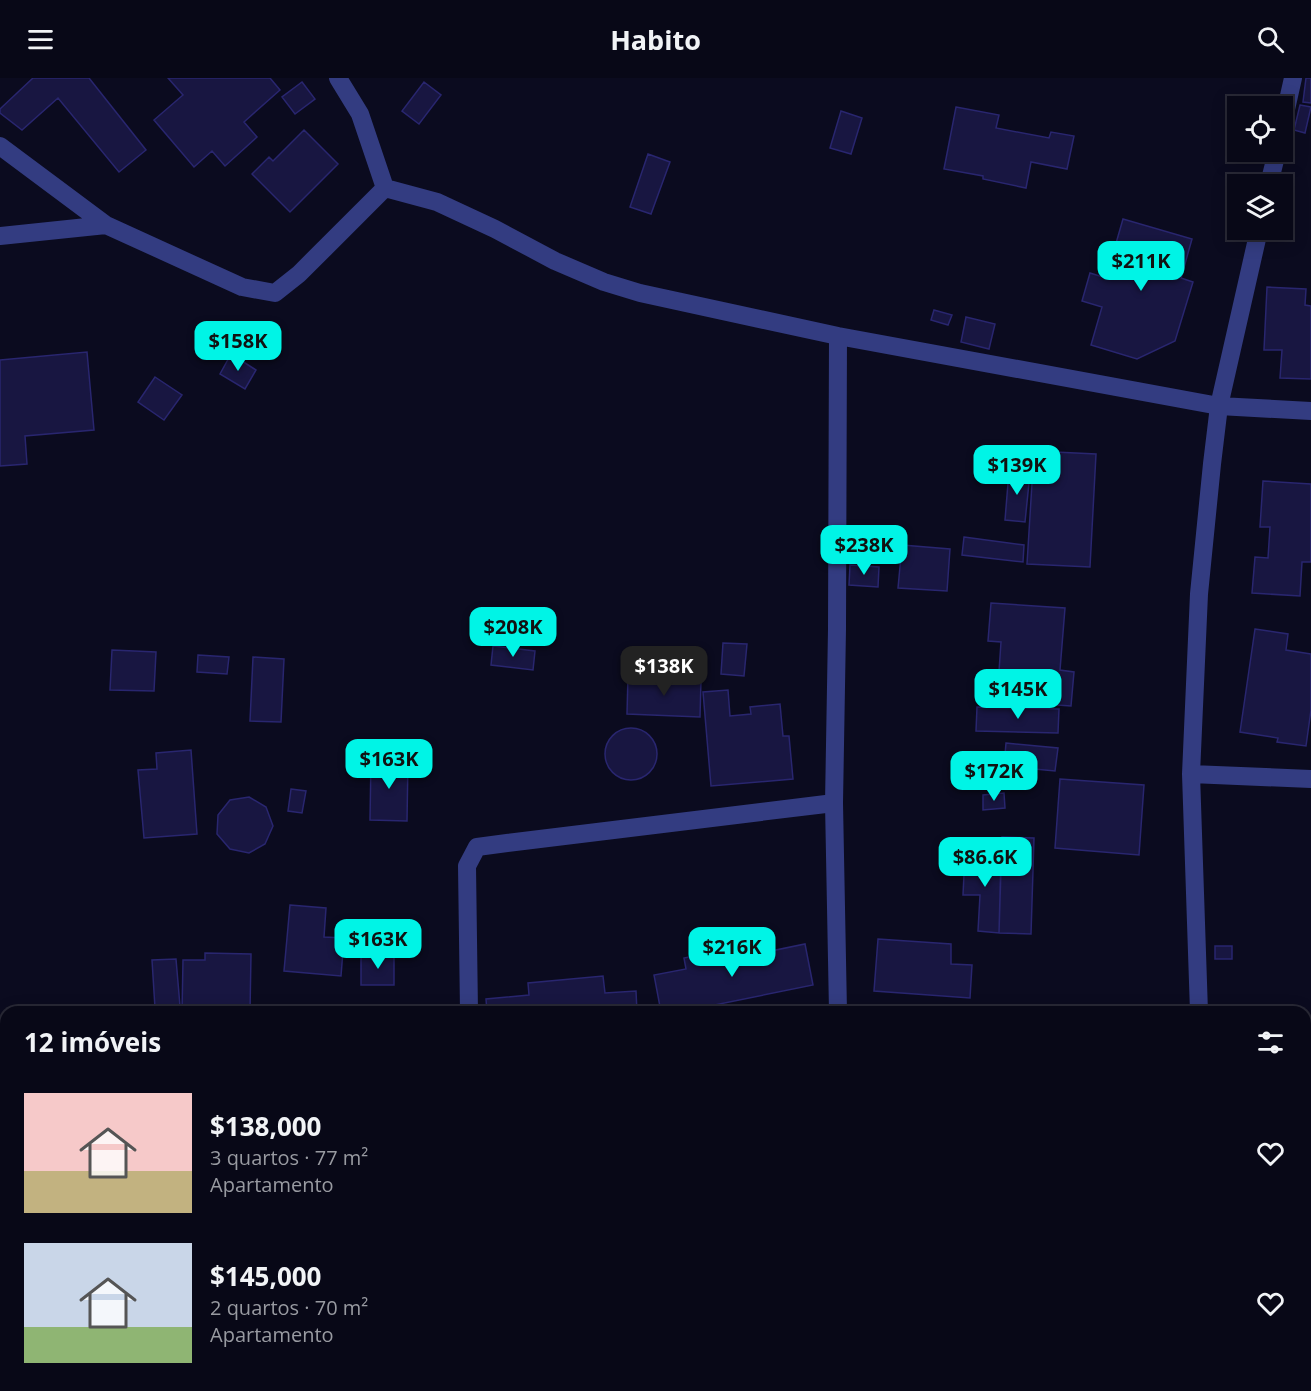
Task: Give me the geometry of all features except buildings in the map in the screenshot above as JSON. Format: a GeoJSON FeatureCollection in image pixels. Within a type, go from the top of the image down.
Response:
{"type":"FeatureCollection","features":[{"type":"Feature","properties":{"kind":"street"},"geometry":{"type":"LineString","coordinates":[[338,78],[360,114],[385,188]]}},
{"type":"Feature","properties":{"kind":"street"},"geometry":{"type":"LineString","coordinates":[[1289,96],[1293,78]]}},
{"type":"Feature","properties":{"kind":"street"},"geometry":{"type":"LineString","coordinates":[[0,146],[106,225],[242,287],[275,293],[298,274],[385,188]]}},
{"type":"Feature","properties":{"kind":"street"},"geometry":{"type":"LineString","coordinates":[[385,188],[437,202],[555,261],[604,282],[640,292],[838,336],[1219,406],[1311,411]]}},
{"type":"Feature","properties":{"kind":"street"},"geometry":{"type":"LineString","coordinates":[[0,237],[106,225]]}},
{"type":"Feature","properties":{"kind":"street"},"geometry":{"type":"LineString","coordinates":[[1199,1006],[1191,774],[1199,594],[1219,406],[1257,240]]}},
{"type":"Feature","properties":{"kind":"street"},"geometry":{"type":"LineString","coordinates":[[838,336],[834,803],[838,1006]]}},
{"type":"Feature","properties":{"kind":"street"},"geometry":{"type":"LineString","coordinates":[[1191,774],[1311,779]]}},
{"type":"Feature","properties":{"kind":"street"},"geometry":{"type":"LineString","coordinates":[[469,1006],[467,866],[477,848],[834,803]]}}]}
